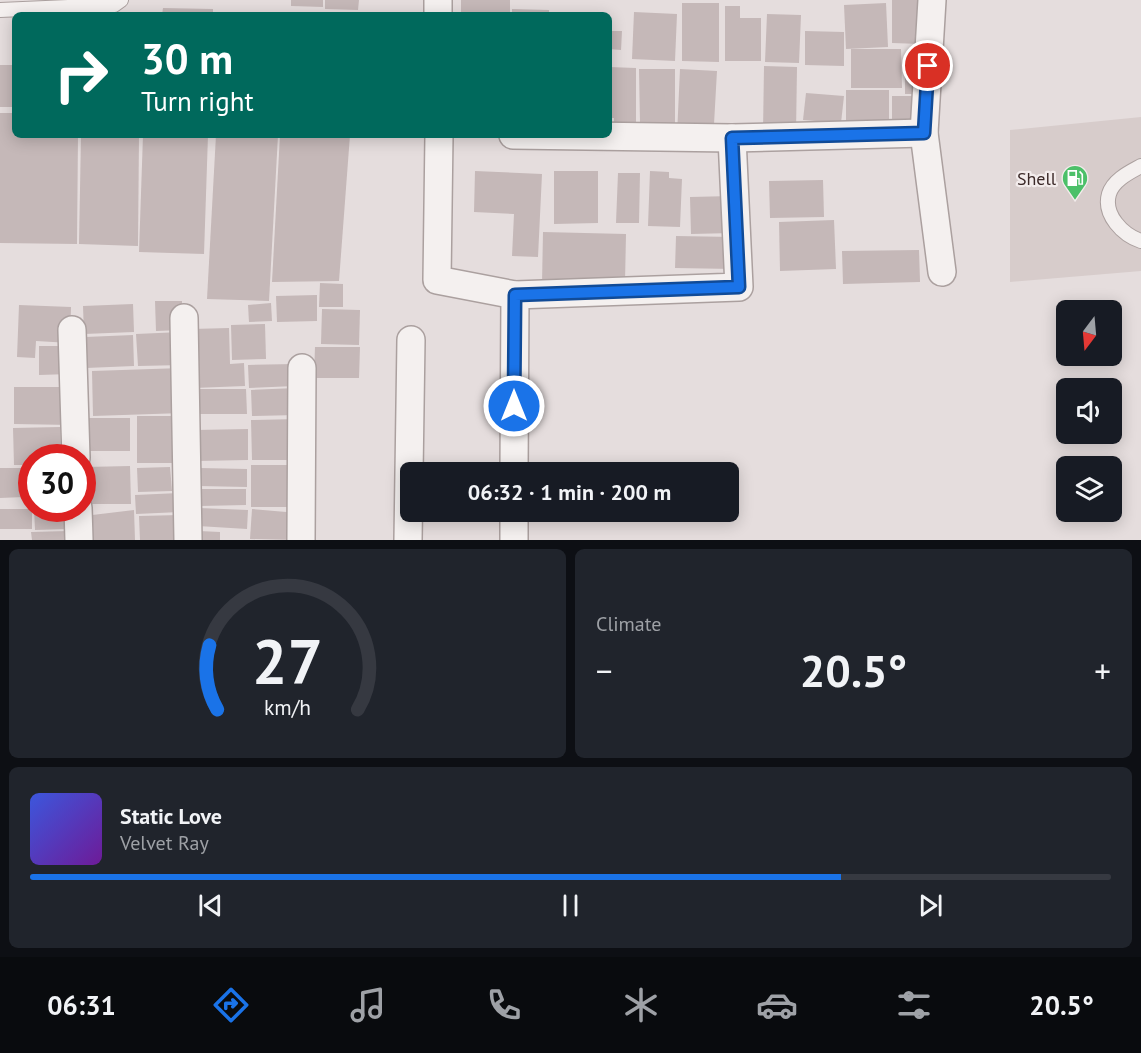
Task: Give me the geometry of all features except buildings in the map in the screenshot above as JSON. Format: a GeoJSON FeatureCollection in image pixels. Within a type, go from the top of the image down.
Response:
{"type":"FeatureCollection","features":[{"type":"Feature","properties":{"kind":"street"},"geometry":{"type":"LineString","coordinates":[[932,0],[924,133],[942,272]]}},
{"type":"Feature","properties":{"kind":"street"},"geometry":{"type":"LineString","coordinates":[[612,136],[732,138],[924,133]]}},
{"type":"Feature","properties":{"kind":"street"},"geometry":{"type":"LineString","coordinates":[[439,138],[437,280],[515,295],[739,287],[732,138]]}},
{"type":"Feature","properties":{"kind":"street"},"geometry":{"type":"LineString","coordinates":[[514,462],[515,295]]}},
{"type":"Feature","properties":{"kind":"street"},"geometry":{"type":"LineString","coordinates":[[184,318],[188,540]]}},
{"type":"Feature","properties":{"kind":"street"},"geometry":{"type":"LineString","coordinates":[[72,330],[76,444]]}},
{"type":"Feature","properties":{"kind":"street"},"geometry":{"type":"LineString","coordinates":[[408,540],[411,340]]}},
{"type":"Feature","properties":{"kind":"street"},"geometry":{"type":"LineString","coordinates":[[301,540],[302,368]]}},
{"type":"Feature","properties":{"kind":"street"},"geometry":{"type":"LineString","coordinates":[[78,522],[79,540]]}},
{"type":"Feature","properties":{"kind":"street"},"geometry":{"type":"LineString","coordinates":[[514,522],[514,540]]}},
{"type":"Feature","properties":{"kind":"lane"},"geometry":{"type":"LineString","coordinates":[[0,10],[114,5],[121,0]]}},
{"type":"Feature","properties":{"kind":"lane"},"geometry":{"type":"LineString","coordinates":[[1141,166],[1122,176],[1109,193],[1109,207],[1124,233],[1141,242]]}},
{"type":"Feature","properties":{"kind":"shaded area","name":"Shell"},"geometry":{"type":"Polygon","coordinates":[[[1141,117],[1141,271],[1010,282],[1010,130],[1141,117]]]}},
{"type":"Feature","properties":{"kind":"place","name":"Shell"},"geometry":{"type":"Point","coordinates":[1075,201]}},
{"type":"Feature","properties":{"kind":"route"},"geometry":{"type":"LineString","coordinates":[[514,406],[515,295],[739,287],[732,138],[924,133],[928,66]]}}]}
